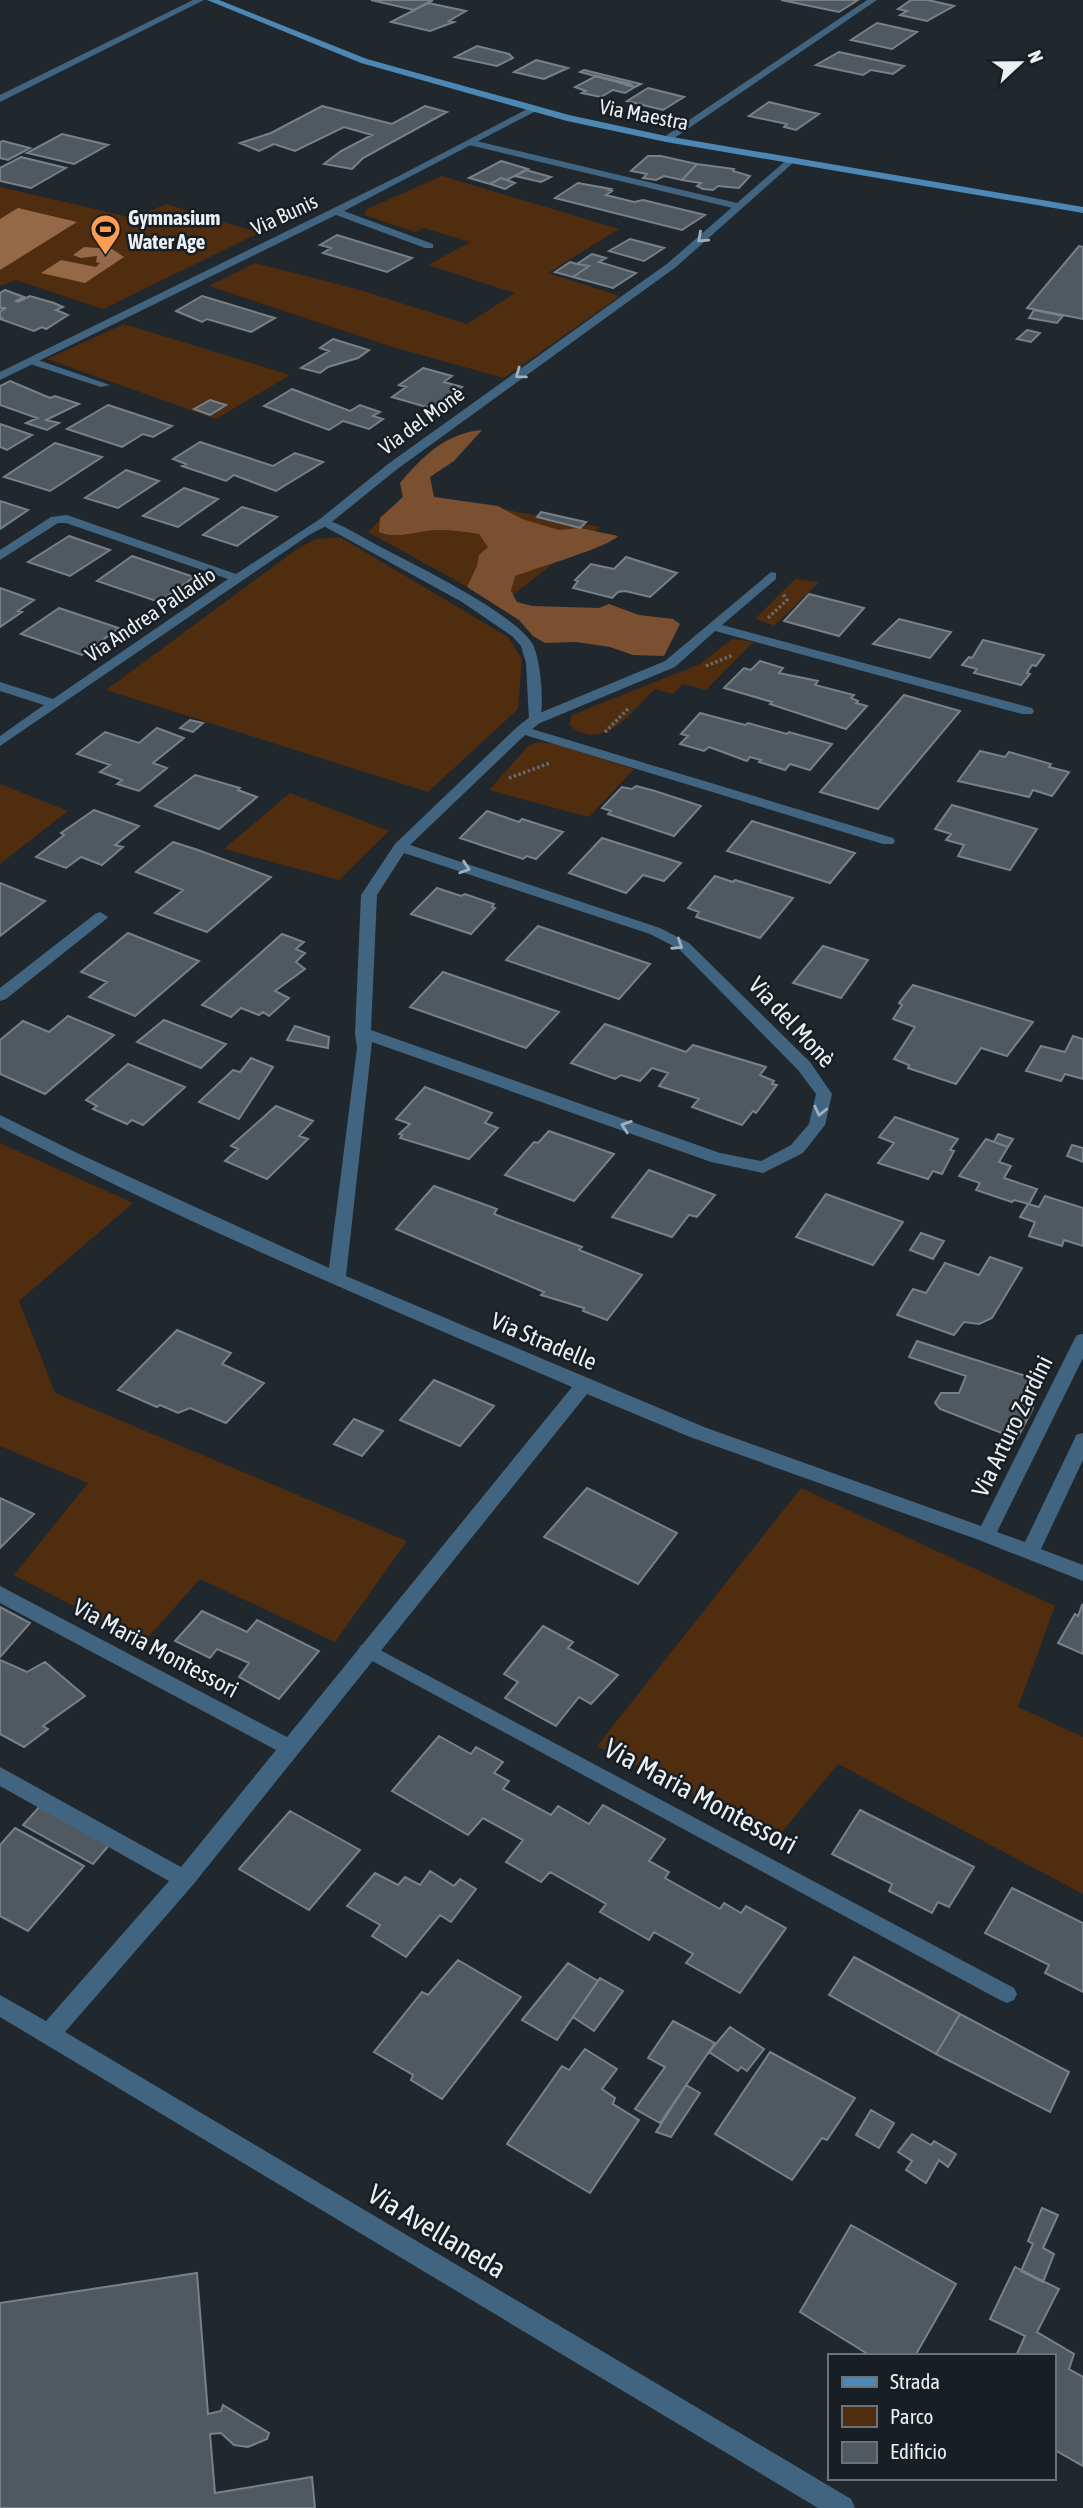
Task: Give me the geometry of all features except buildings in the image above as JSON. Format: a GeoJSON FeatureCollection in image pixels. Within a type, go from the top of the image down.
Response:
{"type":"FeatureCollection","features":[{"type":"Feature","properties":{"kind":"main road","name":"Via Maestra"},"geometry":{"type":"LineString","coordinates":[[211,0],[364,61],[533,109],[666,139],[1083,210]]}},
{"type":"Feature","properties":{"kind":"street"},"geometry":{"type":"LineString","coordinates":[[0,99],[200,0]]}},
{"type":"Feature","properties":{"kind":"street"},"geometry":{"type":"LineString","coordinates":[[666,139],[873,0]]}},
{"type":"Feature","properties":{"kind":"street","name":"Via Bunis"},"geometry":{"type":"LineString","coordinates":[[0,377],[111,318],[472,143],[533,109]]}},
{"type":"Feature","properties":{"kind":"street","name":"Via del Monè"},"geometry":{"type":"LineString","coordinates":[[324,522],[392,467],[672,265],[790,160]]}},
{"type":"Feature","properties":{"kind":"street"},"geometry":{"type":"LineString","coordinates":[[335,211],[429,246]]}},
{"type":"Feature","properties":{"kind":"street"},"geometry":{"type":"LineString","coordinates":[[0,556],[55,520],[67,519],[239,579]]}},
{"type":"Feature","properties":{"kind":"street","name":"Via Andrea Palladio"},"geometry":{"type":"LineString","coordinates":[[0,743],[305,532],[324,522]]}},
{"type":"Feature","properties":{"kind":"street"},"geometry":{"type":"LineString","coordinates":[[337,1279],[365,1048],[363,1033],[369,895],[400,847],[522,730],[535,720],[670,664],[771,576]]}},
{"type":"Feature","properties":{"kind":"street"},"geometry":{"type":"LineString","coordinates":[[714,627],[1027,711]]}},
{"type":"Feature","properties":{"kind":"street"},"geometry":{"type":"LineString","coordinates":[[0,686],[54,704]]}},
{"type":"Feature","properties":{"kind":"street"},"geometry":{"type":"LineString","coordinates":[[522,730],[888,841]]}},
{"type":"Feature","properties":{"kind":"street","name":"Via del Monè"},"geometry":{"type":"LineString","coordinates":[[363,1033],[717,1158],[763,1167],[797,1149],[817,1125],[824,1094],[804,1066],[684,946],[655,931],[400,847]]}},
{"type":"Feature","properties":{"kind":"street"},"geometry":{"type":"LineString","coordinates":[[0,996],[100,917]]}},
{"type":"Feature","properties":{"kind":"street","name":"Via Stradelle"},"geometry":{"type":"LineString","coordinates":[[0,1119],[69,1156],[337,1279],[584,1385],[697,1432],[986,1535],[1083,1573]]}},
{"type":"Feature","properties":{"kind":"street","name":"Via Arturo Zardini"},"geometry":{"type":"LineString","coordinates":[[986,1535],[1083,1340]]}},
{"type":"Feature","properties":{"kind":"street"},"geometry":{"type":"LineString","coordinates":[[49,2034],[184,1880],[288,1747],[584,1385]]}},
{"type":"Feature","properties":{"kind":"street"},"geometry":{"type":"LineString","coordinates":[[1030,1552],[1083,1440]]}},
{"type":"Feature","properties":{"kind":"street","name":"Via Maria Montessori"},"geometry":{"type":"LineString","coordinates":[[0,1594],[288,1747]]}},
{"type":"Feature","properties":{"kind":"street"},"geometry":{"type":"LineString","coordinates":[[0,1776],[184,1880]]}},
{"type":"Feature","properties":{"kind":"street","name":"Via Avellaneda"},"geometry":{"type":"LineString","coordinates":[[0,2005],[842,2508]]}},
{"type":"Feature","properties":{"kind":"lane"},"geometry":{"type":"LineString","coordinates":[[472,143],[737,206]]}},
{"type":"Feature","properties":{"kind":"lane"},"geometry":{"type":"LineString","coordinates":[[31,361],[104,385]]}},
{"type":"Feature","properties":{"kind":"lane"},"geometry":{"type":"LineString","coordinates":[[324,522],[489,613],[526,642],[535,678],[535,720]]}},
{"type":"Feature","properties":{"kind":"lane","name":"Via Maria Montessori"},"geometry":{"type":"LineString","coordinates":[[368,1650],[1007,1994]]}},
{"type":"Feature","properties":{"kind":"green space"},"geometry":{"type":"Polygon","coordinates":[[[442,176],[619,229],[548,273],[620,296],[504,378],[396,348],[209,286],[255,263],[360,290],[467,324],[515,293],[428,265],[470,242],[424,228],[415,232],[364,215],[367,209],[442,176]]]}},
{"type":"Feature","properties":{"kind":"green space","name":"Gymnasium Water Age"},"geometry":{"type":"Polygon","coordinates":[[[0,187],[133,218],[166,204],[259,233],[103,309],[16,280],[0,286],[0,187]]]}},
{"type":"Feature","properties":{"kind":"green space"},"geometry":{"type":"Polygon","coordinates":[[[124,324],[290,375],[216,419],[47,359],[124,324]]]}},
{"type":"Feature","properties":{"kind":"green space"},"geometry":{"type":"Polygon","coordinates":[[[408,492],[600,527],[500,605],[368,532],[408,492]]]}},
{"type":"Feature","properties":{"kind":"green space"},"geometry":{"type":"Polygon","coordinates":[[[340,537],[508,637],[522,659],[518,709],[428,792],[106,690],[297,549],[316,539],[340,537]]]}},
{"type":"Feature","properties":{"kind":"green space"},"geometry":{"type":"Polygon","coordinates":[[[795,579],[819,582],[774,626],[755,619],[795,579]]]}},
{"type":"Feature","properties":{"kind":"green space"},"geometry":{"type":"Polygon","coordinates":[[[732,639],[753,642],[706,690],[683,684],[673,694],[655,689],[616,726],[594,735],[582,733],[569,725],[572,715],[700,664],[732,639]]]}},
{"type":"Feature","properties":{"kind":"green space"},"geometry":{"type":"Polygon","coordinates":[[[538,742],[556,744],[634,769],[589,817],[489,790],[529,745],[538,742]]]}},
{"type":"Feature","properties":{"kind":"green space"},"geometry":{"type":"Polygon","coordinates":[[[0,784],[68,811],[0,864],[0,784]]]}},
{"type":"Feature","properties":{"kind":"green space"},"geometry":{"type":"Polygon","coordinates":[[[290,793],[389,831],[339,880],[224,849],[290,793]]]}},
{"type":"Feature","properties":{"kind":"green space"},"geometry":{"type":"Polygon","coordinates":[[[0,1143],[133,1203],[19,1301],[55,1393],[407,1541],[335,1642],[200,1579],[144,1642],[14,1575],[88,1483],[0,1446],[0,1143]]]}},
{"type":"Feature","properties":{"kind":"green space"},"geometry":{"type":"Polygon","coordinates":[[[801,1488],[1055,1606],[1018,1707],[1083,1737],[1083,1894],[838,1764],[777,1838],[597,1746],[801,1488]]]}},
{"type":"Feature","properties":{"kind":"shaded area"},"geometry":{"type":"Polygon","coordinates":[[[18,208],[77,222],[0,270],[0,219],[18,208]]]}},
{"type":"Feature","properties":{"kind":"shaded area"},"geometry":{"type":"Polygon","coordinates":[[[84,247],[112,249],[124,257],[85,283],[41,273],[61,260],[96,267],[100,263],[96,262],[97,256],[81,258],[73,255],[84,247]]]}},
{"type":"Feature","properties":{"kind":"shaded area"},"geometry":{"type":"Polygon","coordinates":[[[482,430],[454,461],[430,477],[434,497],[498,506],[522,519],[559,530],[580,528],[618,536],[586,552],[515,576],[511,591],[517,602],[532,606],[599,608],[609,604],[639,615],[673,619],[680,624],[664,656],[633,655],[610,647],[576,642],[545,643],[533,636],[519,620],[467,587],[479,555],[488,547],[479,534],[444,530],[401,535],[379,532],[380,518],[403,497],[400,483],[417,464],[446,441],[482,430]]]}},
{"type":"Feature","properties":{"kind":"place","name":"Gymnasium Water Age"},"geometry":{"type":"Point","coordinates":[105,256]}}]}
